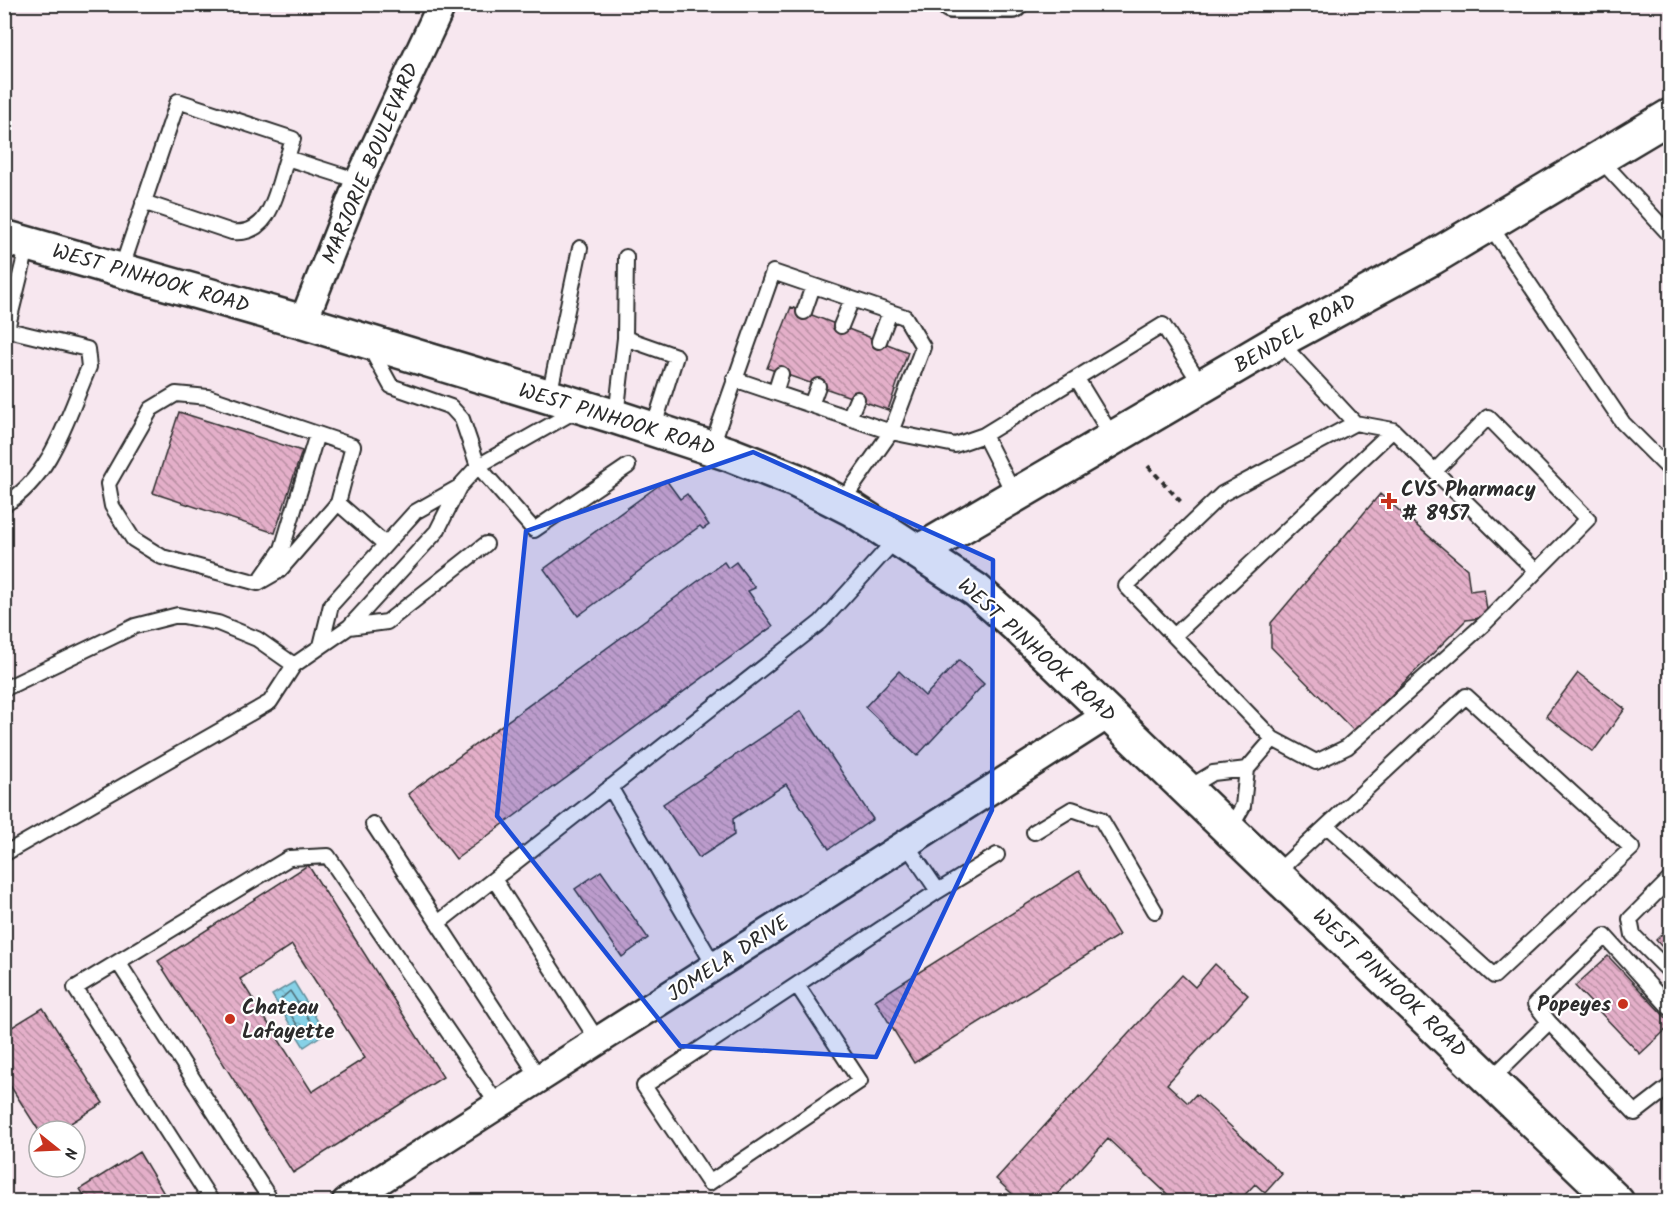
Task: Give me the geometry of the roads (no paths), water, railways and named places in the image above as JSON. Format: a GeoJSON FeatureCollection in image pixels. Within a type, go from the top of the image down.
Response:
{"type":"FeatureCollection","features":[{"type":"Feature","properties":{"kind":"main road","name":"BENDEL ROAD"},"geometry":{"type":"LineString","coordinates":[[909,544],[1015,496],[1280,341],[1489,224],[1671,116]]}},
{"type":"Feature","properties":{"kind":"main road","name":"WEST PINHOOK ROAD"},"geometry":{"type":"LineString","coordinates":[[16,240],[303,322],[368,344],[616,417],[711,448],[795,480],[841,503],[909,544],[976,590],[1188,788],[1617,1202]]}},
{"type":"Feature","properties":{"kind":"street","name":"MARJORIE BOULEVARD"},"geometry":{"type":"LineString","coordinates":[[303,322],[359,181],[441,4]]}},
{"type":"Feature","properties":{"kind":"street"},"geometry":{"type":"LineString","coordinates":[[951,4],[1013,4]]}},
{"type":"Feature","properties":{"kind":"street","name":"JOMELA DRIVE"},"geometry":{"type":"LineString","coordinates":[[346,1202],[1109,714]]}},
{"type":"Feature","properties":{"kind":"lane"},"geometry":{"type":"LineString","coordinates":[[121,270],[143,202],[178,101],[293,139],[267,217],[254,231],[232,232],[143,202]]}},
{"type":"Feature","properties":{"kind":"lane"},"geometry":{"type":"LineString","coordinates":[[287,158],[359,181]]}},
{"type":"Feature","properties":{"kind":"lane"},"geometry":{"type":"LineString","coordinates":[[1599,158],[1671,235]]}},
{"type":"Feature","properties":{"kind":"lane"},"geometry":{"type":"LineString","coordinates":[[1489,224],[1623,423],[1671,470]]}},
{"type":"Feature","properties":{"kind":"lane"},"geometry":{"type":"LineString","coordinates":[[4,506],[19,496],[46,463],[89,367],[87,349],[6,329],[16,240]]}},
{"type":"Feature","properties":{"kind":"lane"},"geometry":{"type":"LineString","coordinates":[[549,396],[579,248]]}},
{"type":"Feature","properties":{"kind":"lane"},"geometry":{"type":"LineString","coordinates":[[616,417],[625,338],[626,257]]}},
{"type":"Feature","properties":{"kind":"lane"},"geometry":{"type":"LineString","coordinates":[[711,448],[773,272],[905,317],[923,347],[891,432],[841,503]]}},
{"type":"Feature","properties":{"kind":"lane"},"geometry":{"type":"LineString","coordinates":[[804,312],[813,286]]}},
{"type":"Feature","properties":{"kind":"lane"},"geometry":{"type":"LineString","coordinates":[[841,326],[852,299]]}},
{"type":"Feature","properties":{"kind":"lane"},"geometry":{"type":"LineString","coordinates":[[879,340],[890,312]]}},
{"type":"Feature","properties":{"kind":"lane"},"geometry":{"type":"LineString","coordinates":[[734,379],[891,432],[955,445],[984,435],[1163,325],[1203,387]]}},
{"type":"Feature","properties":{"kind":"lane"},"geometry":{"type":"LineString","coordinates":[[625,338],[676,356],[653,429]]}},
{"type":"Feature","properties":{"kind":"lane"},"geometry":{"type":"LineString","coordinates":[[1280,341],[1355,423],[1393,430],[1536,572]]}},
{"type":"Feature","properties":{"kind":"lane"},"geometry":{"type":"LineString","coordinates":[[368,344],[391,386],[451,407],[462,419],[478,466],[534,530],[628,466]]}},
{"type":"Feature","properties":{"kind":"lane"},"geometry":{"type":"LineString","coordinates":[[775,393],[782,374]]}},
{"type":"Feature","properties":{"kind":"lane"},"geometry":{"type":"LineString","coordinates":[[1077,379],[1113,438]]}},
{"type":"Feature","properties":{"kind":"lane"},"geometry":{"type":"LineString","coordinates":[[811,405],[818,386]]}},
{"type":"Feature","properties":{"kind":"lane"},"geometry":{"type":"LineString","coordinates":[[176,393],[208,397],[317,434],[353,446],[338,503],[279,571],[258,583],[162,557],[133,539],[112,506],[108,484],[151,409],[176,393]]}},
{"type":"Feature","properties":{"kind":"lane"},"geometry":{"type":"LineString","coordinates":[[849,418],[857,399]]}},
{"type":"Feature","properties":{"kind":"lane"},"geometry":{"type":"LineString","coordinates":[[4,854],[270,702],[294,665],[349,627],[437,531],[459,487],[478,466],[582,407]]}},
{"type":"Feature","properties":{"kind":"lane"},"geometry":{"type":"LineString","coordinates":[[1355,423],[1222,494],[1126,585],[1273,739],[1316,762],[1347,747],[1486,622],[1588,519],[1488,417],[1435,471]]}},
{"type":"Feature","properties":{"kind":"lane"},"geometry":{"type":"LineString","coordinates":[[1174,636],[1393,430]]}},
{"type":"Feature","properties":{"kind":"lane"},"geometry":{"type":"LineString","coordinates":[[258,583],[282,549],[317,434]]}},
{"type":"Feature","properties":{"kind":"lane"},"geometry":{"type":"LineString","coordinates":[[984,435],[1015,496]]}},
{"type":"Feature","properties":{"kind":"lane"},"geometry":{"type":"LineString","coordinates":[[321,646],[331,605],[415,512],[459,487]]}},
{"type":"Feature","properties":{"kind":"lane"},"geometry":{"type":"LineString","coordinates":[[338,503],[385,544]]}},
{"type":"Feature","properties":{"kind":"lane"},"geometry":{"type":"LineString","coordinates":[[349,627],[387,622],[486,544]]}},
{"type":"Feature","properties":{"kind":"lane"},"geometry":{"type":"LineString","coordinates":[[438,923],[821,622],[909,544]]}},
{"type":"Feature","properties":{"kind":"lane"},"geometry":{"type":"LineString","coordinates":[[4,689],[135,626],[178,615],[218,623],[258,639],[294,665]]}},
{"type":"Feature","properties":{"kind":"lane"},"geometry":{"type":"LineString","coordinates":[[1276,873],[1466,696],[1632,848],[1494,976],[1327,826]]}},
{"type":"Feature","properties":{"kind":"lane"},"geometry":{"type":"LineString","coordinates":[[1230,829],[1243,806],[1246,769],[1273,739]]}},
{"type":"Feature","properties":{"kind":"lane"},"geometry":{"type":"LineString","coordinates":[[1188,788],[1213,773],[1246,769]]}},
{"type":"Feature","properties":{"kind":"lane"},"geometry":{"type":"LineString","coordinates":[[610,787],[715,967]]}},
{"type":"Feature","properties":{"kind":"lane"},"geometry":{"type":"LineString","coordinates":[[1034,832],[1072,809],[1101,819],[1155,911]]}},
{"type":"Feature","properties":{"kind":"lane"},"geometry":{"type":"LineString","coordinates":[[373,824],[540,1079]]}},
{"type":"Feature","properties":{"kind":"lane"},"geometry":{"type":"LineString","coordinates":[[906,844],[938,891]]}},
{"type":"Feature","properties":{"kind":"lane"},"geometry":{"type":"LineString","coordinates":[[797,985],[860,1081],[710,1183],[644,1086],[938,891],[997,855]]}},
{"type":"Feature","properties":{"kind":"lane"},"geometry":{"type":"LineString","coordinates":[[212,1202],[75,988],[289,858],[328,856],[498,1105]]}},
{"type":"Feature","properties":{"kind":"lane"},"geometry":{"type":"LineString","coordinates":[[494,879],[598,1041]]}},
{"type":"Feature","properties":{"kind":"lane"},"geometry":{"type":"LineString","coordinates":[[1671,879],[1630,919],[1633,935],[1671,972]]}},
{"type":"Feature","properties":{"kind":"lane"},"geometry":{"type":"LineString","coordinates":[[1671,1008],[1605,936],[1535,1004],[1549,1022],[1635,1113],[1671,1086]]}},
{"type":"Feature","properties":{"kind":"lane"},"geometry":{"type":"LineString","coordinates":[[118,962],[272,1202]]}},
{"type":"Feature","properties":{"kind":"lane"},"geometry":{"type":"LineString","coordinates":[[1491,1079],[1549,1022]]}},
{"type":"Feature","properties":{"kind":"water"},"geometry":{"type":"Polygon","coordinates":[[[294,982],[325,1033],[304,1047],[272,995],[294,982]]]}},
{"type":"Feature","properties":{"kind":"place","name":"CVS Pharmacy # 8957"},"geometry":{"type":"Point","coordinates":[1389,501]}},
{"type":"Feature","properties":{"kind":"place","name":"Popeyes"},"geometry":{"type":"Point","coordinates":[1623,1004]}},
{"type":"Feature","properties":{"kind":"place","name":"Chateau Lafayette"},"geometry":{"type":"Point","coordinates":[230,1019]}}]}
